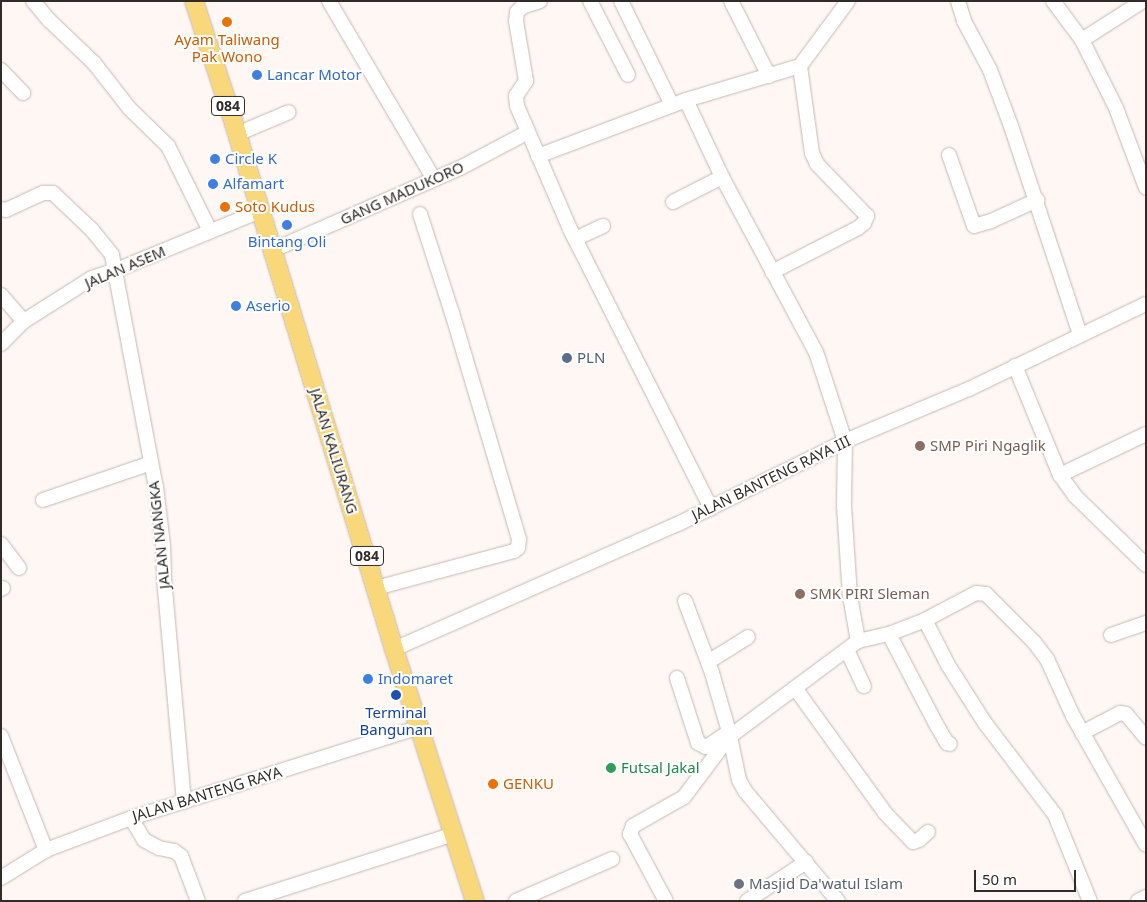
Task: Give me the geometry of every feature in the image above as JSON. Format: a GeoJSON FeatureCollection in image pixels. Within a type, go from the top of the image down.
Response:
{"type":"FeatureCollection","features":[{"type":"Feature","properties":{"kind":"main road","name":"JALAN KALIURANG"},"geometry":{"type":"LineString","coordinates":[[194,1],[273,250],[394,649],[475,901]]}},
{"type":"Feature","properties":{"kind":"street"},"geometry":{"type":"LineString","coordinates":[[33,1],[50,21],[94,63],[130,109],[168,146],[210,232]]}},
{"type":"Feature","properties":{"kind":"street"},"geometry":{"type":"LineString","coordinates":[[329,1],[434,179]]}},
{"type":"Feature","properties":{"kind":"street"},"geometry":{"type":"LineString","coordinates":[[540,1],[522,7],[518,12],[516,21],[526,81],[516,96],[517,106],[575,239],[711,508]]}},
{"type":"Feature","properties":{"kind":"street"},"geometry":{"type":"LineString","coordinates":[[590,1],[628,75]]}},
{"type":"Feature","properties":{"kind":"street"},"geometry":{"type":"LineString","coordinates":[[621,1],[672,105]]}},
{"type":"Feature","properties":{"kind":"street"},"geometry":{"type":"LineString","coordinates":[[732,1],[768,76]]}},
{"type":"Feature","properties":{"kind":"street"},"geometry":{"type":"LineString","coordinates":[[538,156],[686,100],[800,66],[848,1]]}},
{"type":"Feature","properties":{"kind":"street"},"geometry":{"type":"LineString","coordinates":[[958,1],[964,21],[990,70],[1037,200],[1053,260],[1080,335]]}},
{"type":"Feature","properties":{"kind":"street"},"geometry":{"type":"LineString","coordinates":[[1052,1],[1082,40],[1116,108],[1146,188]]}},
{"type":"Feature","properties":{"kind":"street"},"geometry":{"type":"LineString","coordinates":[[1082,40],[1145,2]]}},
{"type":"Feature","properties":{"kind":"street"},"geometry":{"type":"LineString","coordinates":[[772,272],[858,228],[864,223],[867,216],[817,164],[812,153],[800,66]]}},
{"type":"Feature","properties":{"kind":"street"},"geometry":{"type":"LineString","coordinates":[[1,70],[23,93]]}},
{"type":"Feature","properties":{"kind":"street"},"geometry":{"type":"LineString","coordinates":[[686,100],[722,177],[816,352],[845,441],[846,533],[850,596],[858,641]]}},
{"type":"Feature","properties":{"kind":"street"},"geometry":{"type":"LineString","coordinates":[[237,134],[289,112]]}},
{"type":"Feature","properties":{"kind":"street","name":"GANG MADUKORO"},"geometry":{"type":"LineString","coordinates":[[273,250],[434,179],[528,132]]}},
{"type":"Feature","properties":{"kind":"street"},"geometry":{"type":"LineString","coordinates":[[949,155],[974,226],[1037,200]]}},
{"type":"Feature","properties":{"kind":"street"},"geometry":{"type":"LineString","coordinates":[[673,202],[722,177]]}},
{"type":"Feature","properties":{"kind":"street","name":"JALAN NANGKA"},"geometry":{"type":"LineString","coordinates":[[1,209],[6,210],[43,193],[53,193],[86,224],[112,255],[156,487],[163,545],[164,578],[184,802]]}},
{"type":"Feature","properties":{"kind":"street","name":"JALAN ASEM"},"geometry":{"type":"LineString","coordinates":[[1,344],[24,321],[92,278],[260,211]]}},
{"type":"Feature","properties":{"kind":"street"},"geometry":{"type":"LineString","coordinates":[[376,588],[514,551],[519,539],[420,214]]}},
{"type":"Feature","properties":{"kind":"street"},"geometry":{"type":"LineString","coordinates":[[575,239],[603,226]]}},
{"type":"Feature","properties":{"kind":"street"},"geometry":{"type":"LineString","coordinates":[[1,295],[24,321]]}},
{"type":"Feature","properties":{"kind":"street","name":"JALAN BANTENG RAYA III"},"geometry":{"type":"LineString","coordinates":[[394,649],[592,564],[711,508],[845,441],[969,389],[1009,368],[1146,304]]}},
{"type":"Feature","properties":{"kind":"street"},"geometry":{"type":"LineString","coordinates":[[1009,368],[1060,475],[1075,496],[1146,565]]}},
{"type":"Feature","properties":{"kind":"street"},"geometry":{"type":"LineString","coordinates":[[1060,475],[1146,434]]}},
{"type":"Feature","properties":{"kind":"street"},"geometry":{"type":"LineString","coordinates":[[43,500],[150,463]]}},
{"type":"Feature","properties":{"kind":"street"},"geometry":{"type":"LineString","coordinates":[[1,544],[18,568]]}},
{"type":"Feature","properties":{"kind":"street"},"geometry":{"type":"LineString","coordinates":[[677,678],[698,743],[706,747],[710,746],[795,688],[858,641],[889,634],[925,620],[976,593],[986,594],[1028,636],[1047,659],[1082,733],[1146,845]]}},
{"type":"Feature","properties":{"kind":"street"},"geometry":{"type":"LineString","coordinates":[[685,601],[708,662],[729,734],[739,780],[745,791],[838,901]]}},
{"type":"Feature","properties":{"kind":"street"},"geometry":{"type":"LineString","coordinates":[[925,620],[948,665],[985,723],[1055,815],[1090,901]]}},
{"type":"Feature","properties":{"kind":"street"},"geometry":{"type":"LineString","coordinates":[[1111,635],[1146,623]]}},
{"type":"Feature","properties":{"kind":"street"},"geometry":{"type":"LineString","coordinates":[[889,634],[936,724],[947,743],[950,744]]}},
{"type":"Feature","properties":{"kind":"street"},"geometry":{"type":"LineString","coordinates":[[708,662],[748,637]]}},
{"type":"Feature","properties":{"kind":"street"},"geometry":{"type":"LineString","coordinates":[[847,650],[864,686]]}},
{"type":"Feature","properties":{"kind":"street"},"geometry":{"type":"LineString","coordinates":[[795,688],[885,813],[913,842],[919,840],[928,832]]}},
{"type":"Feature","properties":{"kind":"street"},"geometry":{"type":"LineString","coordinates":[[1082,733],[1123,713],[1146,738]]}},
{"type":"Feature","properties":{"kind":"street","name":"JALAN BANTENG RAYA"},"geometry":{"type":"LineString","coordinates":[[1,878],[46,850],[130,818],[419,727]]}},
{"type":"Feature","properties":{"kind":"street"},"geometry":{"type":"LineString","coordinates":[[666,901],[630,834],[631,831],[633,826],[648,816],[690,792],[729,734]]}},
{"type":"Feature","properties":{"kind":"street"},"geometry":{"type":"LineString","coordinates":[[1,736],[46,850]]}},
{"type":"Feature","properties":{"kind":"street"},"geometry":{"type":"LineString","coordinates":[[130,818],[144,840],[159,848],[174,851],[181,856],[198,901]]}},
{"type":"Feature","properties":{"kind":"street"},"geometry":{"type":"LineString","coordinates":[[245,901],[454,834]]}},
{"type":"Feature","properties":{"kind":"street"},"geometry":{"type":"LineString","coordinates":[[516,901],[612,859]]}},
{"type":"Feature","properties":{"kind":"street"},"geometry":{"type":"LineString","coordinates":[[747,901],[806,862]]}},
{"type":"Feature","properties":{"kind":"street"},"geometry":{"type":"LineString","coordinates":[[1138,901],[1146,897]]}},
{"type":"Feature","properties":{"kind":"place","name":"Ayam Taliwang Pak Wono"},"geometry":{"type":"Point","coordinates":[227,22]}},
{"type":"Feature","properties":{"kind":"place","name":"Lancar Motor"},"geometry":{"type":"Point","coordinates":[257,75]}},
{"type":"Feature","properties":{"kind":"place","name":"Circle K"},"geometry":{"type":"Point","coordinates":[215,159]}},
{"type":"Feature","properties":{"kind":"place","name":"Alfamart"},"geometry":{"type":"Point","coordinates":[213,184]}},
{"type":"Feature","properties":{"kind":"place","name":"Soto Kudus"},"geometry":{"type":"Point","coordinates":[225,207]}},
{"type":"Feature","properties":{"kind":"place","name":"Bintang Oli"},"geometry":{"type":"Point","coordinates":[287,225]}},
{"type":"Feature","properties":{"kind":"place","name":"Aserio"},"geometry":{"type":"Point","coordinates":[236,306]}},
{"type":"Feature","properties":{"kind":"place","name":"PLN"},"geometry":{"type":"Point","coordinates":[567,358]}},
{"type":"Feature","properties":{"kind":"place","name":"SMP Piri Ngaglik"},"geometry":{"type":"Point","coordinates":[920,446]}},
{"type":"Feature","properties":{"kind":"place","name":"SMK PIRI Sleman"},"geometry":{"type":"Point","coordinates":[800,594]}},
{"type":"Feature","properties":{"kind":"place","name":"Indomaret"},"geometry":{"type":"Point","coordinates":[368,679]}},
{"type":"Feature","properties":{"kind":"place","name":"Terminal Bangunan"},"geometry":{"type":"Point","coordinates":[396,695]}},
{"type":"Feature","properties":{"kind":"place","name":"Futsal Jakal"},"geometry":{"type":"Point","coordinates":[611,768]}},
{"type":"Feature","properties":{"kind":"place","name":"GENKU"},"geometry":{"type":"Point","coordinates":[493,784]}},
{"type":"Feature","properties":{"kind":"place","name":"Masjid Da'watul Islam"},"geometry":{"type":"Point","coordinates":[739,884]}}]}
